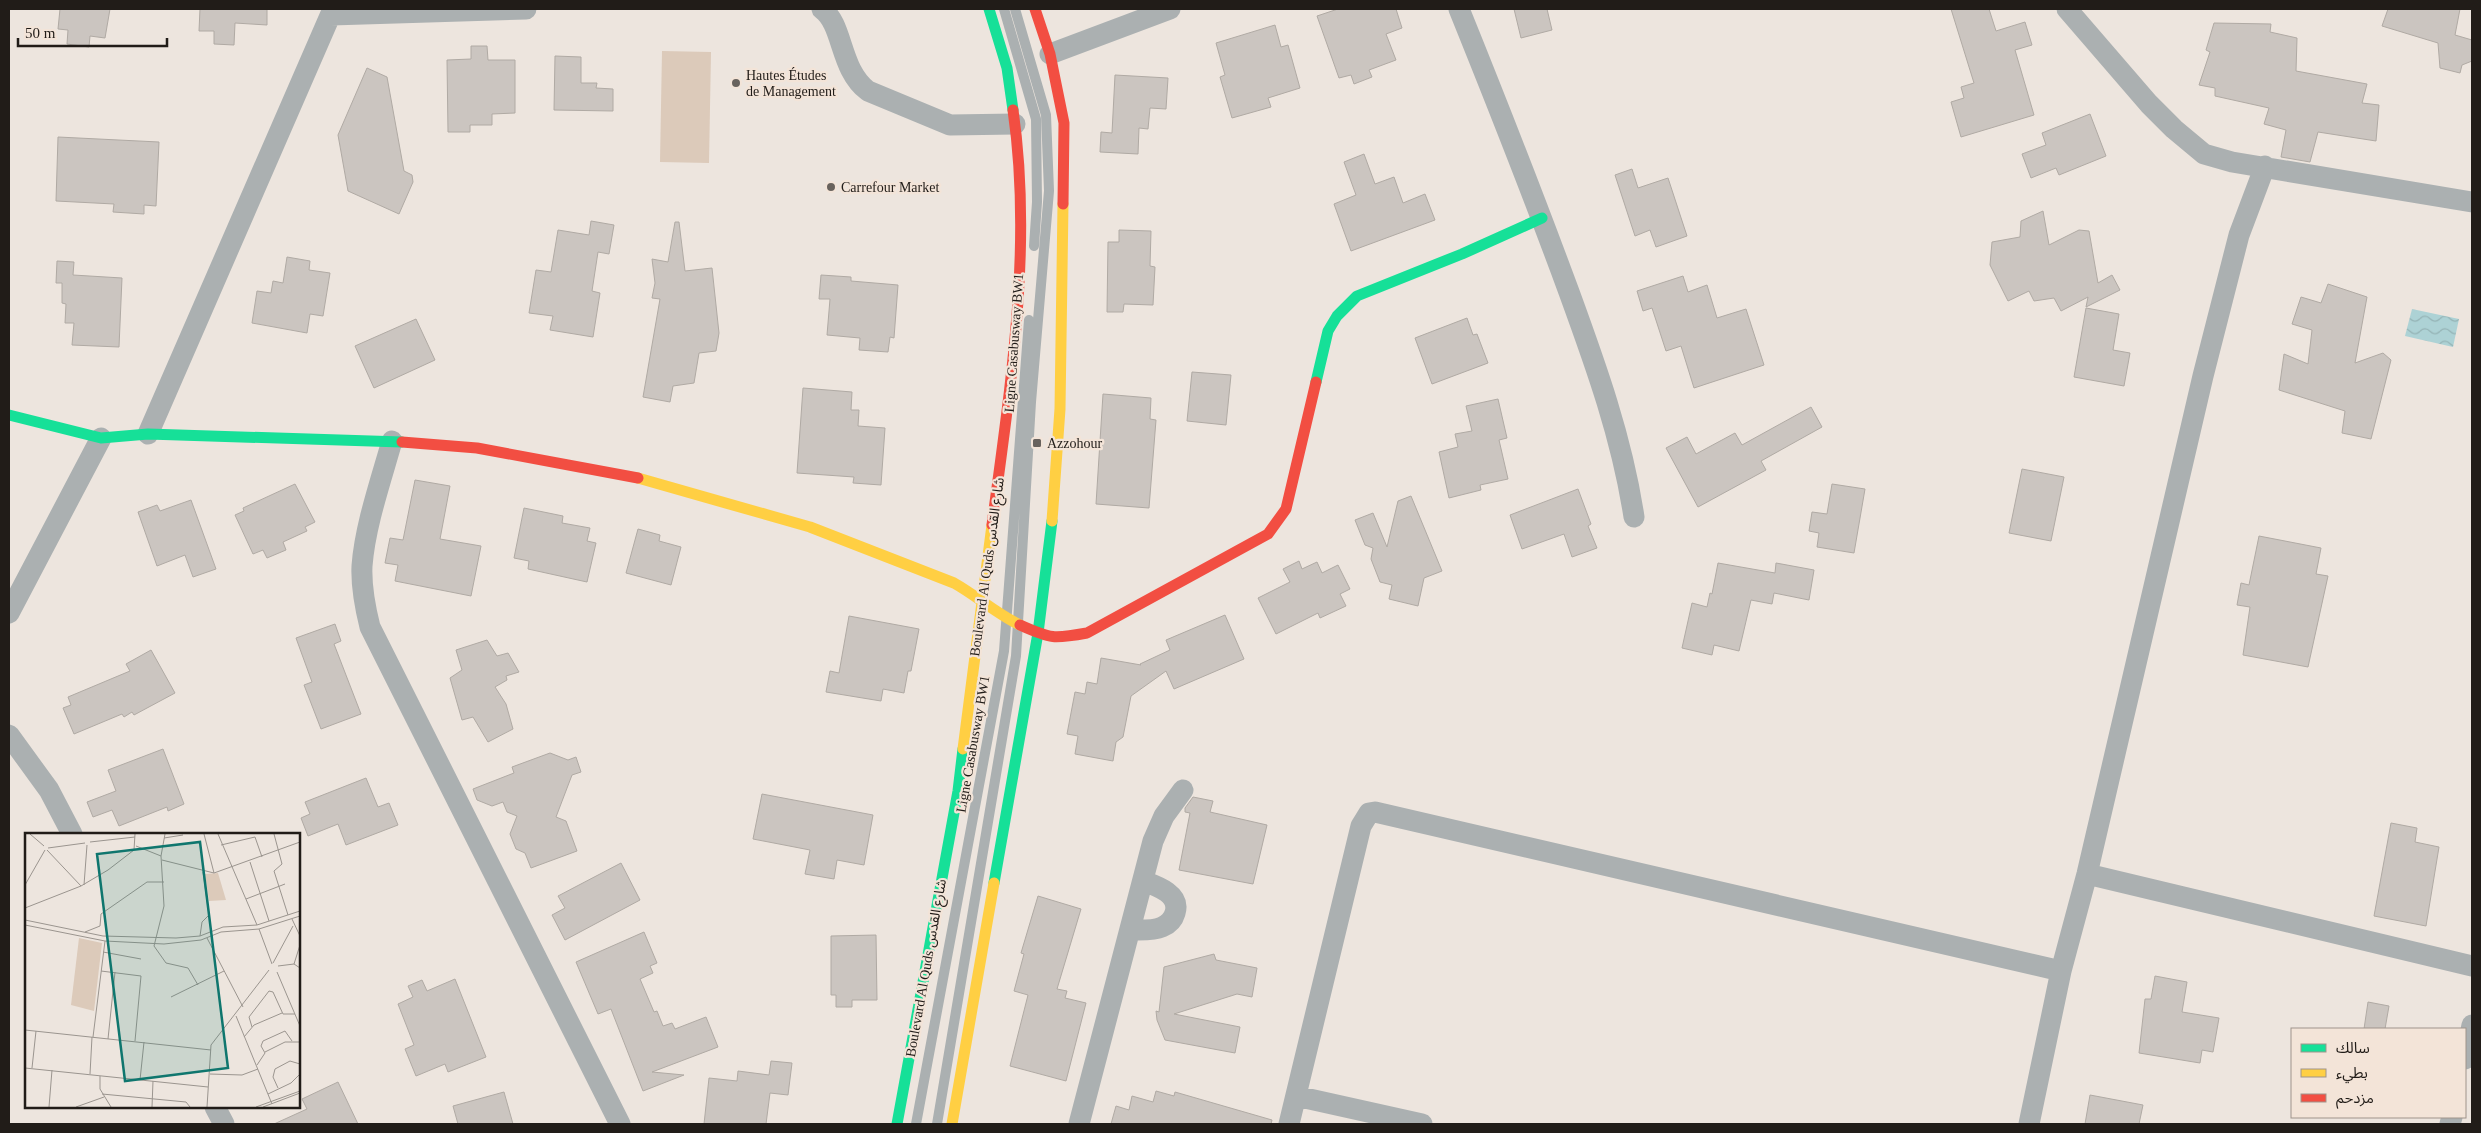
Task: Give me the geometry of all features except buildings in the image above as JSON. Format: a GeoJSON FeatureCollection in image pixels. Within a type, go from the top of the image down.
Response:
{"type":"FeatureCollection","features":[{"type":"Feature","properties":{"kind":"main road","name":"Boulevard Al Quds شارع القدس"},"geometry":{"type":"LineString","coordinates":[[896,1124],[958,791],[1010,396],[1022,246],[1015,124],[1007,68],[989,9]]}},
{"type":"Feature","properties":{"kind":"main road"},"geometry":{"type":"LineString","coordinates":[[952,1124],[1038,633],[1051,532],[1060,410],[1064,123],[1050,54],[1035,9]]}},
{"type":"Feature","properties":{"kind":"main road"},"geometry":{"type":"LineString","coordinates":[[9,414],[101,438],[148,434],[392,441],[477,448],[561,462],[660,482],[800,524],[865,547],[954,583],[972,593],[1006,618],[1038,633],[1047,637],[1065,637],[1087,633],[1268,534],[1286,508],[1328,331],[1335,318],[1357,296],[1462,254],[1542,218]]}},
{"type":"Feature","properties":{"kind":"street"},"geometry":{"type":"LineString","coordinates":[[148,434],[332,12],[526,9]]}},
{"type":"Feature","properties":{"kind":"street"},"geometry":{"type":"LineString","coordinates":[[822,9],[835,30],[851,72],[857,82],[868,91],[950,125],[1015,124]]}},
{"type":"Feature","properties":{"kind":"street"},"geometry":{"type":"LineString","coordinates":[[1050,54],[1170,9]]}},
{"type":"Feature","properties":{"kind":"street"},"geometry":{"type":"LineString","coordinates":[[1459,9],[1542,218],[1603,384],[1618,435],[1634,517]]}},
{"type":"Feature","properties":{"kind":"street"},"geometry":{"type":"LineString","coordinates":[[2066,9],[2149,104],[2194,147],[2204,154],[2218,159],[2472,202]]}},
{"type":"Feature","properties":{"kind":"street"},"geometry":{"type":"LineString","coordinates":[[2029,1124],[2061,971],[2087,874],[2207,358],[2239,235],[2265,166]]}},
{"type":"Feature","properties":{"kind":"street"},"geometry":{"type":"LineString","coordinates":[[9,612],[101,438]]}},
{"type":"Feature","properties":{"kind":"street"},"geometry":{"type":"LineString","coordinates":[[392,441],[378,491],[362,565],[364,596],[370,627],[620,1124]]}},
{"type":"Feature","properties":{"kind":"street"},"geometry":{"type":"LineString","coordinates":[[9,735],[49,790],[71,833]]}},
{"type":"Feature","properties":{"kind":"street"},"geometry":{"type":"LineString","coordinates":[[1079,1124],[1158,828],[1164,816],[1183,790]]}},
{"type":"Feature","properties":{"kind":"street"},"geometry":{"type":"LineString","coordinates":[[1289,1124],[1362,826],[1369,813],[1375,812],[2061,971]]}},
{"type":"Feature","properties":{"kind":"street"},"geometry":{"type":"LineString","coordinates":[[2087,874],[2472,966]]}},
{"type":"Feature","properties":{"kind":"street"},"geometry":{"type":"LineString","coordinates":[[1131,930],[1162,927],[1172,921],[1176,911],[1176,903],[1170,894],[1161,887],[1143,881]]}},
{"type":"Feature","properties":{"kind":"street"},"geometry":{"type":"LineString","coordinates":[[2466,1054],[2472,1025]]}},
{"type":"Feature","properties":{"kind":"street"},"geometry":{"type":"LineString","coordinates":[[1296,1096],[1422,1124]]}},
{"type":"Feature","properties":{"kind":"street"},"geometry":{"type":"LineString","coordinates":[[216,1108],[224,1124]]}},
{"type":"Feature","properties":{"kind":"lane","name":"Ligne Casabusway BW1"},"geometry":{"type":"LineString","coordinates":[[916,1124],[1004,650],[1037,202],[1036,119],[1004,9]]}},
{"type":"Feature","properties":{"kind":"lane","name":"Ligne Casabusway BW1"},"geometry":{"type":"LineString","coordinates":[[937,1124],[1016,656],[1031,402],[1049,191],[1046,115],[1015,9]]}},
{"type":"Feature","properties":{"kind":"shaded area"},"geometry":{"type":"Polygon","coordinates":[[[662,51],[711,52],[709,163],[660,162],[662,51]]]}},
{"type":"Feature","properties":{"kind":"water"},"geometry":{"type":"Polygon","coordinates":[[[2412,309],[2459,319],[2453,347],[2405,336],[2412,309]]]}},
{"type":"Feature","properties":{"kind":"traffic: fast"},"geometry":{"type":"LineString","coordinates":[[989,9],[1007,68],[1013,110]]}},
{"type":"Feature","properties":{"kind":"traffic: fast"},"geometry":{"type":"LineString","coordinates":[[1316,382],[1328,331],[1337,316],[1357,296],[1462,254],[1542,218]]}},
{"type":"Feature","properties":{"kind":"traffic: fast"},"geometry":{"type":"LineString","coordinates":[[9,415],[101,438],[148,434],[402,442]]}},
{"type":"Feature","properties":{"kind":"traffic: fast"},"geometry":{"type":"LineString","coordinates":[[994,883],[1038,633],[1052,521]]}},
{"type":"Feature","properties":{"kind":"traffic: fast"},"geometry":{"type":"LineString","coordinates":[[897,1124],[958,791],[963,749]]}},
{"type":"Feature","properties":{"kind":"traffic: slow"},"geometry":{"type":"LineString","coordinates":[[1052,521],[1060,409],[1063,204]]}},
{"type":"Feature","properties":{"kind":"traffic: slow"},"geometry":{"type":"LineString","coordinates":[[638,478],[810,527],[954,583],[1003,616],[1020,625]]}},
{"type":"Feature","properties":{"kind":"traffic: slow"},"geometry":{"type":"LineString","coordinates":[[963,749],[992,525]]}},
{"type":"Feature","properties":{"kind":"traffic: slow"},"geometry":{"type":"LineString","coordinates":[[952,1124],[994,883]]}},
{"type":"Feature","properties":{"kind":"traffic: jam"},"geometry":{"type":"LineString","coordinates":[[1035,9],[1050,54],[1064,123],[1063,204]]}},
{"type":"Feature","properties":{"kind":"traffic: jam"},"geometry":{"type":"LineString","coordinates":[[992,525],[1012,370],[1020,266],[1019,162],[1013,110]]}},
{"type":"Feature","properties":{"kind":"traffic: jam"},"geometry":{"type":"LineString","coordinates":[[1020,625],[1039,633],[1059,637],[1087,633],[1268,534],[1286,509],[1316,382]]}},
{"type":"Feature","properties":{"kind":"traffic: jam"},"geometry":{"type":"LineString","coordinates":[[402,442],[477,448],[638,478]]}},
{"type":"Feature","properties":{"kind":"place","name":"Hautes Études de Management"},"geometry":{"type":"Point","coordinates":[736,83]}},
{"type":"Feature","properties":{"kind":"place","name":"Carrefour Market"},"geometry":{"type":"Point","coordinates":[831,187]}},
{"type":"Feature","properties":{"kind":"place","name":"Azzohour"},"geometry":{"type":"Point","coordinates":[1037,443]}}]}
